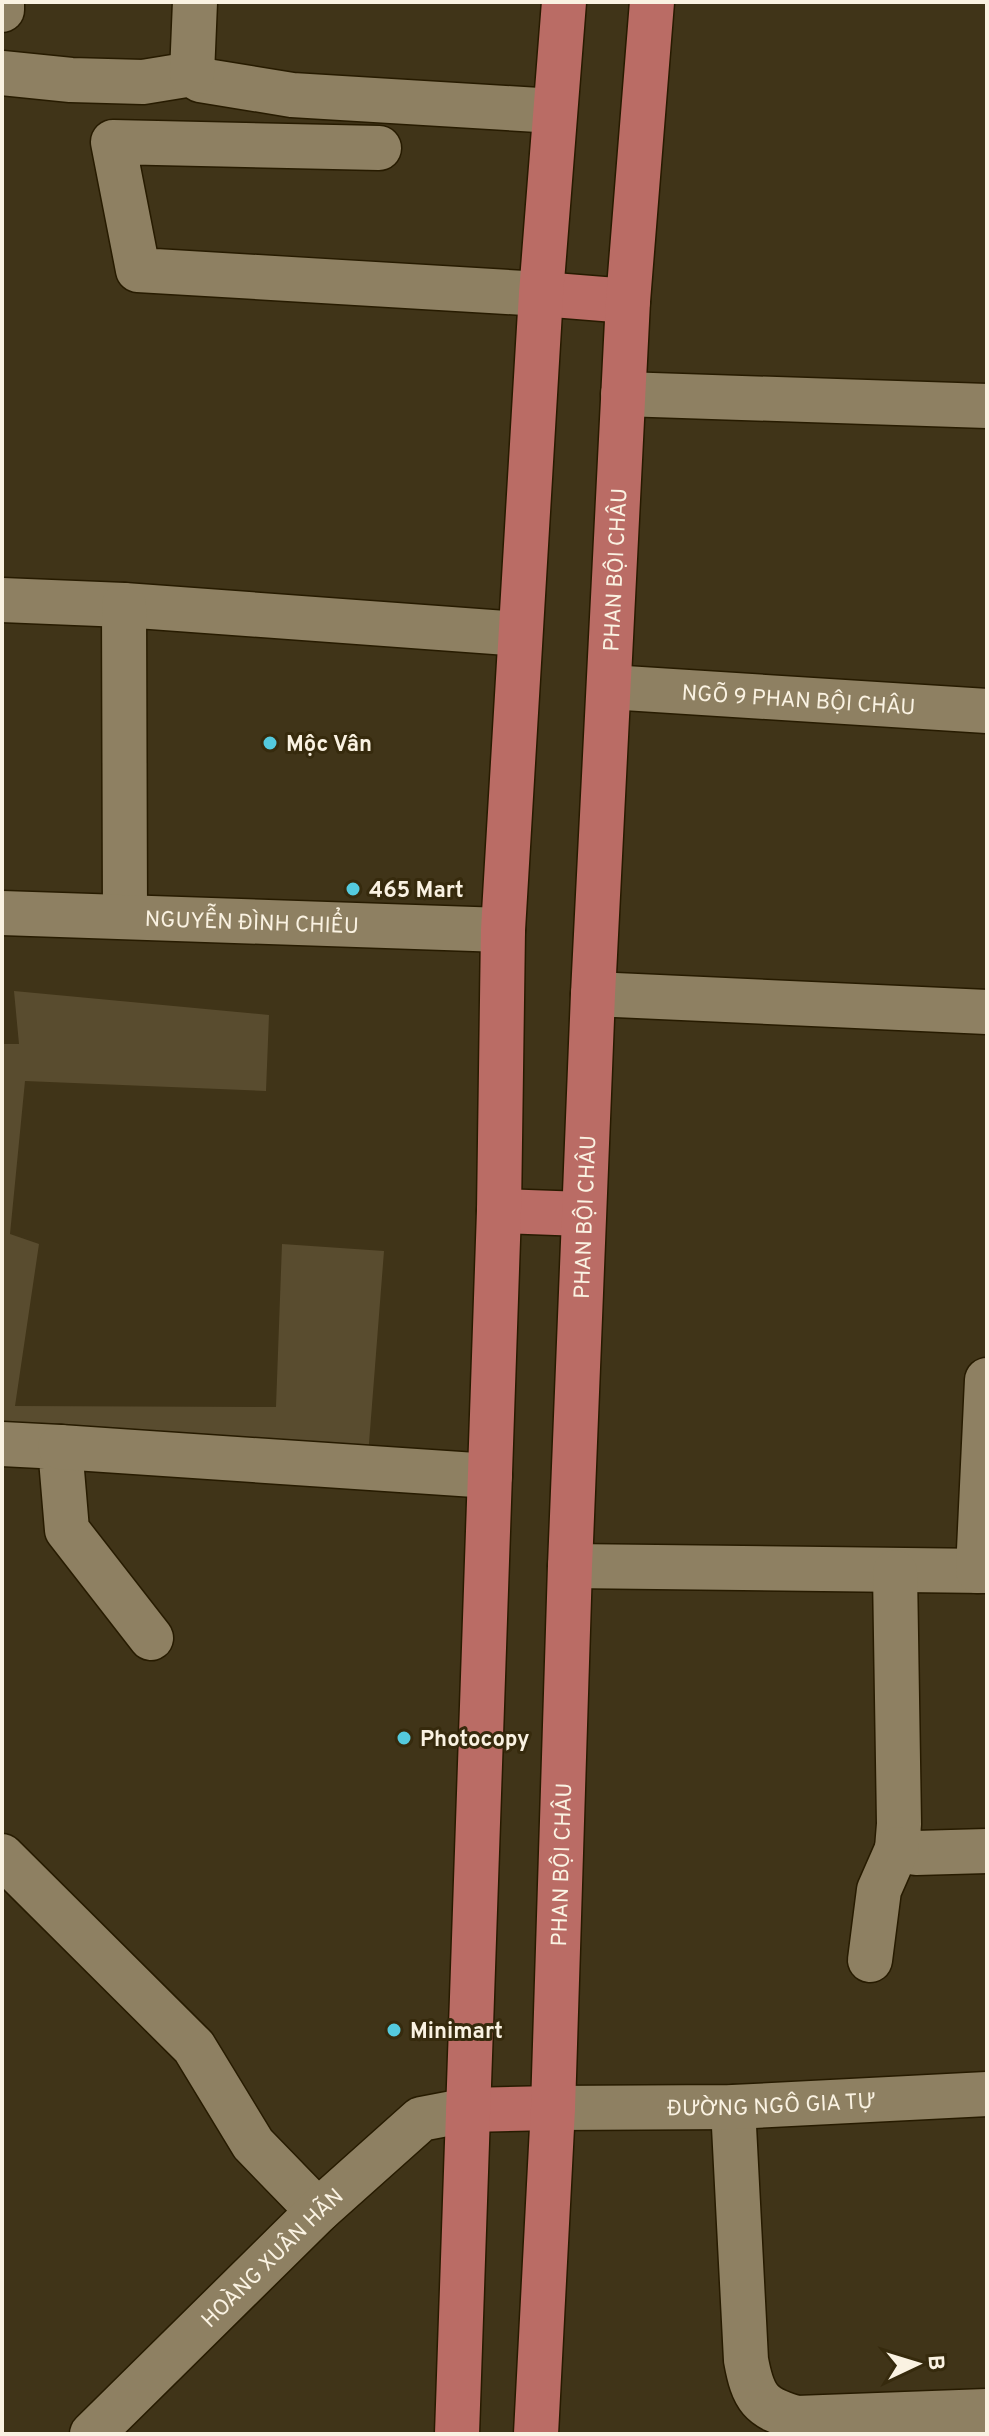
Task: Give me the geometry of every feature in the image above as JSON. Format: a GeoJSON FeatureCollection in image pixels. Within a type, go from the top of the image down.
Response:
{"type":"FeatureCollection","features":[{"type":"Feature","properties":{"kind":"main road"},"geometry":{"type":"LineString","coordinates":[[457,2434],[499,1211],[503,930],[541,294],[564,2]]}},
{"type":"Feature","properties":{"kind":"main road","name":"PHAN BỘI CHÂU"},"geometry":{"type":"LineString","coordinates":[[536,2434],[553,2108],[570,1566],[593,994],[628,301],[652,2]]}},
{"type":"Feature","properties":{"kind":"main road"},"geometry":{"type":"LineString","coordinates":[[541,294],[628,301]]}},
{"type":"Feature","properties":{"kind":"main road"},"geometry":{"type":"LineString","coordinates":[[499,1211],[583,1214]]}},
{"type":"Feature","properties":{"kind":"main road"},"geometry":{"type":"LineString","coordinates":[[468,2110],[553,2108]]}},
{"type":"Feature","properties":{"kind":"street"},"geometry":{"type":"LineString","coordinates":[[2,2],[2,10]]}},
{"type":"Feature","properties":{"kind":"street"},"geometry":{"type":"LineString","coordinates":[[192,74],[195,2]]}},
{"type":"Feature","properties":{"kind":"street"},"geometry":{"type":"LineString","coordinates":[[2,73],[71,80],[143,82],[192,74],[200,80],[292,95],[555,111]]}},
{"type":"Feature","properties":{"kind":"street"},"geometry":{"type":"LineString","coordinates":[[379,148],[113,142],[138,270],[541,294]]}},
{"type":"Feature","properties":{"kind":"street"},"geometry":{"type":"LineString","coordinates":[[623,394],[987,406]]}},
{"type":"Feature","properties":{"kind":"street"},"geometry":{"type":"LineString","coordinates":[[2,600],[124,605],[520,634]]}},
{"type":"Feature","properties":{"kind":"street"},"geometry":{"type":"LineString","coordinates":[[124,605],[125,916]]}},
{"type":"Feature","properties":{"kind":"street","name":"NGÕ 9 PHAN BỘI CHÂU"},"geometry":{"type":"LineString","coordinates":[[609,687],[987,711]]}},
{"type":"Feature","properties":{"kind":"street","name":"NGUYỄN ĐÌNH CHIỂU"},"geometry":{"type":"LineString","coordinates":[[2,913],[503,930]]}},
{"type":"Feature","properties":{"kind":"street"},"geometry":{"type":"LineString","coordinates":[[593,994],[987,1012]]}},
{"type":"Feature","properties":{"kind":"street"},"geometry":{"type":"LineString","coordinates":[[570,1566],[982,1571],[987,1380]]}},
{"type":"Feature","properties":{"kind":"street"},"geometry":{"type":"LineString","coordinates":[[2,1444],[490,1476]]}},
{"type":"Feature","properties":{"kind":"street"},"geometry":{"type":"LineString","coordinates":[[60,1447],[67,1530],[151,1638]]}},
{"type":"Feature","properties":{"kind":"street"},"geometry":{"type":"LineString","coordinates":[[870,1960],[879,1890],[897,1849],[899,1824],[895,1572]]}},
{"type":"Feature","properties":{"kind":"street"},"geometry":{"type":"LineString","coordinates":[[897,1849],[916,1853],[987,1851]]}},
{"type":"Feature","properties":{"kind":"street"},"geometry":{"type":"LineString","coordinates":[[8,1874],[194,2047],[253,2144],[318,2211]]}},
{"type":"Feature","properties":{"kind":"street","name":"ĐƯỜNG NGÔ GIA TỰ"},"geometry":{"type":"LineString","coordinates":[[553,2108],[733,2107],[987,2094]]}},
{"type":"Feature","properties":{"kind":"street"},"geometry":{"type":"LineString","coordinates":[[733,2107],[746,2360],[750,2384],[760,2401],[774,2412],[797,2418],[987,2411]]}},
{"type":"Feature","properties":{"kind":"street","name":"HOÀNG XUÂN HÃN"},"geometry":{"type":"LineString","coordinates":[[92,2434],[318,2211],[421,2119],[468,2110]]}},
{"type":"Feature","properties":{"kind":"building"},"geometry":{"type":"Polygon","coordinates":[[[14,991],[269,1015],[266,1091],[25,1081],[10,1234],[39,1244],[15,1406],[276,1407],[282,1244],[384,1251],[368,1456],[2,1427],[2,1044],[19,1044],[14,991]]]}},
{"type":"Feature","properties":{"kind":"place","name":"Mộc Vân"},"geometry":{"type":"Point","coordinates":[270,743]}},
{"type":"Feature","properties":{"kind":"place","name":"465 Mart"},"geometry":{"type":"Point","coordinates":[353,889]}},
{"type":"Feature","properties":{"kind":"place","name":"Photocopy"},"geometry":{"type":"Point","coordinates":[404,1738]}},
{"type":"Feature","properties":{"kind":"place","name":"Minimart"},"geometry":{"type":"Point","coordinates":[394,2030]}}]}
